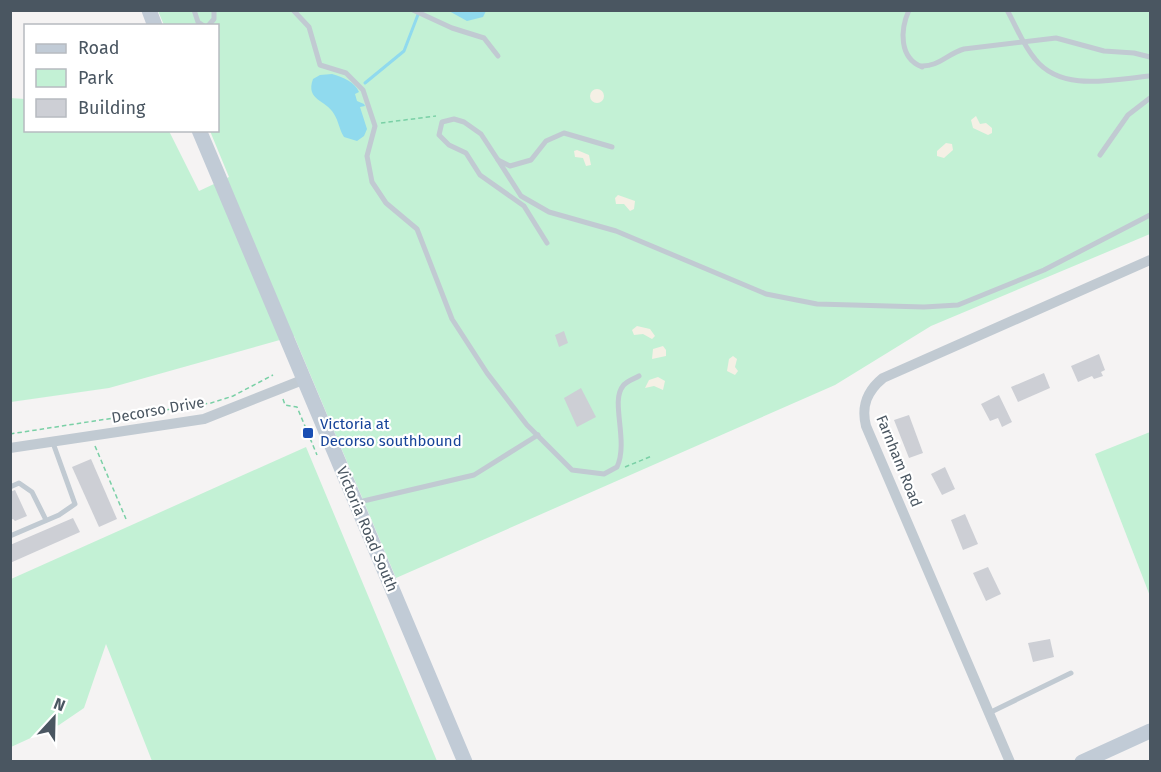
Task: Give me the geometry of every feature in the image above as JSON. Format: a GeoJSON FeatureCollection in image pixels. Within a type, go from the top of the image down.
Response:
{"type":"FeatureCollection","features":[{"type":"Feature","properties":{"kind":"main road","name":"Victoria Road South"},"geometry":{"type":"LineString","coordinates":[[200,132],[465,762]]}},
{"type":"Feature","properties":{"kind":"main road"},"geometry":{"type":"LineString","coordinates":[[1082,762],[1107,753],[1150,731]]}},
{"type":"Feature","properties":{"kind":"street","name":"Farnham Road"},"geometry":{"type":"LineString","coordinates":[[1010,762],[866,426],[864,416],[866,399],[870,391],[883,378],[1150,260]]}},
{"type":"Feature","properties":{"kind":"street","name":"Decorso Drive"},"geometry":{"type":"LineString","coordinates":[[10,448],[91,438],[204,419],[305,379]]}},
{"type":"Feature","properties":{"kind":"lane"},"geometry":{"type":"LineString","coordinates":[[194,10],[198,22],[202,24]]}},
{"type":"Feature","properties":{"kind":"lane"},"geometry":{"type":"LineString","coordinates":[[208,24],[214,19],[214,10]]}},
{"type":"Feature","properties":{"kind":"lane"},"geometry":{"type":"LineString","coordinates":[[294,10],[312,33],[320,65],[346,73],[357,82],[367,99],[375,124],[367,156],[372,182],[386,203],[417,229],[452,319],[487,373],[538,435],[572,470],[597,475],[613,472],[617,467],[622,452],[622,433],[617,405],[620,392],[623,385],[639,376]]}},
{"type":"Feature","properties":{"kind":"lane"},"geometry":{"type":"LineString","coordinates":[[909,10],[903,24],[902,40],[911,59],[921,66],[939,70]]}},
{"type":"Feature","properties":{"kind":"lane"},"geometry":{"type":"LineString","coordinates":[[1007,10],[1023,41],[1040,65],[1065,78],[1083,81],[1150,76]]}},
{"type":"Feature","properties":{"kind":"lane"},"geometry":{"type":"LineString","coordinates":[[414,11],[484,38],[498,56]]}},
{"type":"Feature","properties":{"kind":"lane"},"geometry":{"type":"LineString","coordinates":[[921,66],[935,66],[951,54],[964,49],[1056,39],[1104,51],[1134,53],[1150,57]]}},
{"type":"Feature","properties":{"kind":"lane"},"geometry":{"type":"LineString","coordinates":[[1100,155],[1128,115],[1150,98]]}},
{"type":"Feature","properties":{"kind":"lane"},"geometry":{"type":"LineString","coordinates":[[547,243],[524,206],[480,175],[463,150],[442,140],[439,135],[441,124],[445,119],[454,118],[464,122],[481,134],[521,196],[549,212],[616,231],[766,294],[817,304],[924,307],[958,305],[1044,270],[1150,215]]}},
{"type":"Feature","properties":{"kind":"lane"},"geometry":{"type":"LineString","coordinates":[[498,160],[510,166],[525,163],[534,157],[546,141],[564,133],[612,147]]}},
{"type":"Feature","properties":{"kind":"lane"},"geometry":{"type":"LineString","coordinates":[[356,502],[474,475],[538,435]]}},
{"type":"Feature","properties":{"kind":"lane"},"geometry":{"type":"LineString","coordinates":[[10,536],[75,504],[53,443]]}},
{"type":"Feature","properties":{"kind":"lane"},"geometry":{"type":"LineString","coordinates":[[10,487],[19,483],[32,492],[46,520]]}},
{"type":"Feature","properties":{"kind":"lane"},"geometry":{"type":"LineString","coordinates":[[989,713],[1071,673]]}},
{"type":"Feature","properties":{"kind":"path"},"geometry":{"type":"LineString","coordinates":[[375,124],[435,116],[454,118]]}},
{"type":"Feature","properties":{"kind":"path"},"geometry":{"type":"LineString","coordinates":[[10,434],[211,403],[233,396],[273,375]]}},
{"type":"Feature","properties":{"kind":"path"},"geometry":{"type":"LineString","coordinates":[[282,398],[285,405],[297,407],[317,455]]}},
{"type":"Feature","properties":{"kind":"path"},"geometry":{"type":"LineString","coordinates":[[91,438],[126,519]]}},
{"type":"Feature","properties":{"kind":"path"},"geometry":{"type":"LineString","coordinates":[[613,472],[652,456]]}},
{"type":"Feature","properties":{"kind":"green space"},"geometry":{"type":"Polygon","coordinates":[[[158,11],[1150,11],[1150,234],[931,326],[835,385],[396,578],[294,336],[109,388],[11,402],[10,98],[24,99],[24,132],[170,132],[199,191],[229,177],[210,132],[219,132],[219,24],[164,24],[158,11]]]}},
{"type":"Feature","properties":{"kind":"green space"},"geometry":{"type":"Polygon","coordinates":[[[1150,432],[1150,596],[1095,454],[1150,432]]]}},
{"type":"Feature","properties":{"kind":"green space"},"geometry":{"type":"Polygon","coordinates":[[[306,447],[437,761],[152,761],[106,644],[84,708],[59,725],[11,747],[11,579],[306,447]]]}},
{"type":"Feature","properties":{"kind":"sand"},"geometry":{"type":"Polygon","coordinates":[[[597,89],[602,91],[604,96],[602,101],[597,103],[592,101],[590,96],[592,91],[597,89]]]}},
{"type":"Feature","properties":{"kind":"sand"},"geometry":{"type":"Polygon","coordinates":[[[976,116],[980,124],[986,123],[992,128],[992,133],[988,135],[973,128],[971,120],[976,116]]]}},
{"type":"Feature","properties":{"kind":"sand"},"geometry":{"type":"Polygon","coordinates":[[[946,143],[952,144],[953,150],[944,158],[937,156],[937,151],[946,143]]]}},
{"type":"Feature","properties":{"kind":"sand"},"geometry":{"type":"Polygon","coordinates":[[[574,151],[589,155],[591,165],[586,166],[583,158],[575,157],[574,151]]]}},
{"type":"Feature","properties":{"kind":"sand"},"geometry":{"type":"Polygon","coordinates":[[[618,195],[635,201],[634,209],[630,211],[624,204],[616,204],[615,198],[618,195]]]}},
{"type":"Feature","properties":{"kind":"sand"},"geometry":{"type":"Polygon","coordinates":[[[637,326],[650,329],[655,336],[652,339],[643,334],[634,335],[632,330],[637,326]]]}},
{"type":"Feature","properties":{"kind":"sand"},"geometry":{"type":"Polygon","coordinates":[[[663,346],[666,356],[652,359],[653,349],[663,346]]]}},
{"type":"Feature","properties":{"kind":"sand"},"geometry":{"type":"Polygon","coordinates":[[[733,356],[737,359],[735,367],[738,371],[735,375],[727,371],[729,359],[733,356]]]}},
{"type":"Feature","properties":{"kind":"sand"},"geometry":{"type":"Polygon","coordinates":[[[658,377],[665,381],[663,390],[654,386],[645,388],[649,380],[658,377]]]}},
{"type":"Feature","properties":{"kind":"water"},"geometry":{"type":"Polygon","coordinates":[[[449,11],[486,11],[483,17],[467,21],[449,11]]]}},
{"type":"Feature","properties":{"kind":"water"},"geometry":{"type":"Polygon","coordinates":[[[332,74],[355,85],[359,92],[355,94],[357,101],[365,106],[360,107],[367,129],[364,136],[357,141],[344,137],[331,109],[318,100],[312,92],[313,79],[320,75],[332,74]]]}},
{"type":"Feature","properties":{"kind":"building"},"geometry":{"type":"Polygon","coordinates":[[[564,331],[568,343],[559,347],[555,335],[564,331]]]}},
{"type":"Feature","properties":{"kind":"building"},"geometry":{"type":"Polygon","coordinates":[[[1099,354],[1105,370],[1101,372],[1103,376],[1094,379],[1092,376],[1078,382],[1071,366],[1099,354]]]}},
{"type":"Feature","properties":{"kind":"building"},"geometry":{"type":"Polygon","coordinates":[[[1044,373],[1050,388],[1018,402],[1011,387],[1044,373]]]}},
{"type":"Feature","properties":{"kind":"building"},"geometry":{"type":"Polygon","coordinates":[[[581,388],[596,417],[577,427],[564,398],[581,388]]]}},
{"type":"Feature","properties":{"kind":"building"},"geometry":{"type":"Polygon","coordinates":[[[999,395],[1012,422],[1002,427],[998,418],[990,421],[981,404],[999,395]]]}},
{"type":"Feature","properties":{"kind":"building"},"geometry":{"type":"Polygon","coordinates":[[[909,415],[923,453],[909,458],[894,420],[909,415]]]}},
{"type":"Feature","properties":{"kind":"building"},"geometry":{"type":"Polygon","coordinates":[[[91,459],[117,519],[99,527],[72,467],[91,459]]]}},
{"type":"Feature","properties":{"kind":"building"},"geometry":{"type":"Polygon","coordinates":[[[945,467],[955,489],[942,495],[931,474],[945,467]]]}},
{"type":"Feature","properties":{"kind":"building"},"geometry":{"type":"Polygon","coordinates":[[[15,490],[27,516],[15,521],[10,520],[10,492],[15,490]]]}},
{"type":"Feature","properties":{"kind":"building"},"geometry":{"type":"Polygon","coordinates":[[[965,514],[978,544],[963,550],[951,520],[965,514]]]}},
{"type":"Feature","properties":{"kind":"building"},"geometry":{"type":"Polygon","coordinates":[[[73,518],[80,532],[10,563],[10,545],[73,518]]]}},
{"type":"Feature","properties":{"kind":"building"},"geometry":{"type":"Polygon","coordinates":[[[988,567],[1001,594],[986,601],[973,573],[988,567]]]}},
{"type":"Feature","properties":{"kind":"building"},"geometry":{"type":"Polygon","coordinates":[[[1050,639],[1054,657],[1033,662],[1028,643],[1050,639]]]}},
{"type":"Feature","properties":{"kind":"waterway"},"geometry":{"type":"LineString","coordinates":[[365,83],[404,51],[419,12]]}},
{"type":"Feature","properties":{"kind":"place","name":"Victoria at Decorso southbound"},"geometry":{"type":"Point","coordinates":[308,433]}}]}
